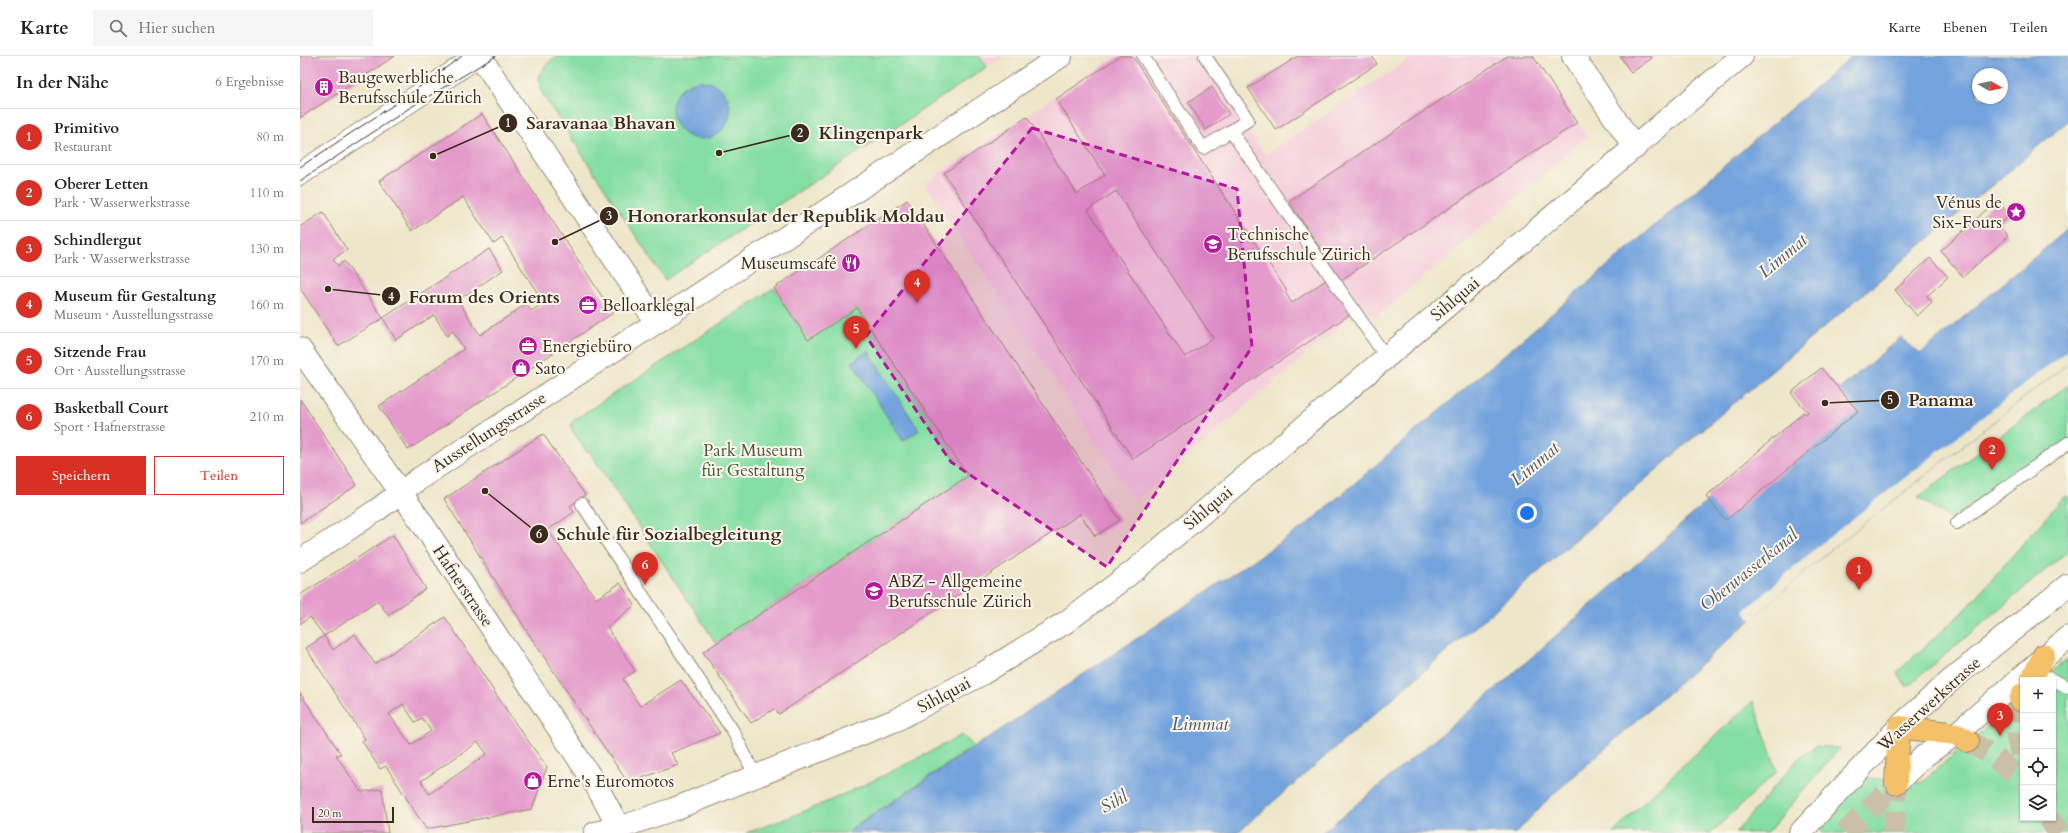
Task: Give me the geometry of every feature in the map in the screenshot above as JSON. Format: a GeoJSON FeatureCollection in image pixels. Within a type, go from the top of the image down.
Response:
{"type":"FeatureCollection","features":[{"type":"Feature","properties":{"kind":"highway"},"geometry":{"type":"LineString","coordinates":[[1896,783],[1899,727],[1962,738]]}},
{"type":"Feature","properties":{"kind":"street"},"geometry":{"type":"LineString","coordinates":[[300,174],[479,56],[656,322]]}},
{"type":"Feature","properties":{"kind":"street","name":"Ausstellungsstrasse"},"geometry":{"type":"LineString","coordinates":[[300,560],[420,478],[1061,56]]}},
{"type":"Feature","properties":{"kind":"street"},"geometry":{"type":"LineString","coordinates":[[1573,56],[1635,148]]}},
{"type":"Feature","properties":{"kind":"street","name":"Sihlquai"},"geometry":{"type":"LineString","coordinates":[[595,833],[619,828],[674,809],[896,720],[982,674],[1066,622],[1135,570],[1742,56]]}},
{"type":"Feature","properties":{"kind":"street","name":"Hafnerstrasse"},"geometry":{"type":"LineString","coordinates":[[300,348],[400,493],[596,785],[619,828]]}},
{"type":"Feature","properties":{"kind":"street","name":"Wasserwerkstrasse"},"geometry":{"type":"LineString","coordinates":[[1800,833],[1899,727],[1950,681],[2068,585]]}},
{"type":"Feature","properties":{"kind":"street"},"geometry":{"type":"LineString","coordinates":[[1896,783],[1924,756],[1962,738],[2037,669],[2068,637]]}},
{"type":"Feature","properties":{"kind":"lane"},"geometry":{"type":"LineString","coordinates":[[1143,56],[1203,148],[1248,120],[1205,56]]}},
{"type":"Feature","properties":{"kind":"lane"},"geometry":{"type":"LineString","coordinates":[[1231,131],[1386,358]]}},
{"type":"Feature","properties":{"kind":"lane"},"geometry":{"type":"LineString","coordinates":[[1957,523],[2068,443]]}},
{"type":"Feature","properties":{"kind":"lane"},"geometry":{"type":"LineString","coordinates":[[582,504],[733,731],[756,777]]}},
{"type":"Feature","properties":{"kind":"lane"},"geometry":{"type":"LineString","coordinates":[[2037,669],[2068,687]]}},
{"type":"Feature","properties":{"kind":"highlighted area"},"geometry":{"type":"Polygon","coordinates":[[[1032,128],[1237,189],[1252,347],[1107,567],[951,462],[866,336],[1032,128]]]}},
{"type":"Feature","properties":{"kind":"shaded area"},"geometry":{"type":"Polygon","coordinates":[[[979,56],[1004,56],[987,67],[979,56]]]}},
{"type":"Feature","properties":{"kind":"shaded area","name":"Technische Berufsschule Zürich"},"geometry":{"type":"Polygon","coordinates":[[[1116,56],[1200,56],[1265,155],[1414,56],[1533,56],[1587,137],[1374,319],[1364,305],[1135,501],[924,183],[1116,56]]]}},
{"type":"Feature","properties":{"kind":"green space"},"geometry":{"type":"Polygon","coordinates":[[[557,56],[979,56],[987,67],[665,280],[540,89],[539,83],[541,73],[547,64],[557,56]]]}},
{"type":"Feature","properties":{"kind":"green space","name":"Park Museum für Gestaltung"},"geometry":{"type":"Polygon","coordinates":[[[774,288],[808,339],[857,308],[968,476],[716,643],[589,451],[587,452],[572,430],[571,425],[574,420],[774,288]]]}},
{"type":"Feature","properties":{"kind":"green space"},"geometry":{"type":"Polygon","coordinates":[[[2068,385],[2068,443],[1957,523],[1918,497],[2068,385]]]}},
{"type":"Feature","properties":{"kind":"green space"},"geometry":{"type":"Polygon","coordinates":[[[2068,496],[2068,551],[1907,687],[1897,672],[1966,609],[2062,499],[2068,496]]]}},
{"type":"Feature","properties":{"kind":"green space"},"geometry":{"type":"Polygon","coordinates":[[[2068,658],[2068,833],[1823,833],[1812,817],[1851,776],[1920,783],[2020,699],[2020,821],[2056,821],[2056,677],[2046,677],[2068,658]]]}},
{"type":"Feature","properties":{"kind":"green space"},"geometry":{"type":"Polygon","coordinates":[[[1753,701],[1777,771],[1711,833],[1613,833],[1649,797],[1753,701]]]}},
{"type":"Feature","properties":{"kind":"green space"},"geometry":{"type":"Polygon","coordinates":[[[962,735],[974,746],[846,833],[746,833],[829,801],[962,735]]]}},
{"type":"Feature","properties":{"kind":"green space"},"geometry":{"type":"Polygon","coordinates":[[[1816,746],[1840,748],[1767,833],[1735,833],[1799,758],[1816,746]]]}},
{"type":"Feature","properties":{"kind":"water","name":"Limmat"},"geometry":{"type":"Polygon","coordinates":[[[1852,56],[2068,56],[2068,121],[1714,420],[1237,833],[846,833],[1305,526],[1852,56]]]}},
{"type":"Feature","properties":{"kind":"water"},"geometry":{"type":"Polygon","coordinates":[[[701,81],[717,86],[725,94],[730,110],[725,126],[717,134],[701,139],[685,134],[677,126],[672,110],[677,94],[685,86],[701,81]]]}},
{"type":"Feature","properties":{"kind":"water","name":"Oberwasserkanal"},"geometry":{"type":"Polygon","coordinates":[[[2068,229],[2068,363],[1824,555],[1548,799],[1516,833],[1322,833],[1497,688],[1718,492],[1901,337],[1920,354],[2068,229]]]}},
{"type":"Feature","properties":{"kind":"water"},"geometry":{"type":"Polygon","coordinates":[[[868,351],[919,430],[903,441],[852,362],[868,351]]]}},
{"type":"Feature","properties":{"kind":"pier"},"geometry":{"type":"Polygon","coordinates":[[[2068,350],[2068,363],[1824,555],[1751,620],[1744,611],[1823,542],[2068,350]]]}},
{"type":"Feature","properties":{"kind":"building","name":"Baugewerbliche Berufsschule Zürich"},"geometry":{"type":"Polygon","coordinates":[[[300,56],[395,56],[300,118],[300,56]]]}},
{"type":"Feature","properties":{"kind":"building"},"geometry":{"type":"Polygon","coordinates":[[[1120,56],[1132,56],[1287,291],[1285,292],[1292,303],[1329,278],[1352,313],[1133,459],[944,173],[1027,117],[1077,194],[1105,175],[1056,99],[1120,56]],[[1116,191],[1088,210],[1185,357],[1213,338],[1116,191]]]}},
{"type":"Feature","properties":{"kind":"building"},"geometry":{"type":"Polygon","coordinates":[[[1298,56],[1372,56],[1377,64],[1276,130],[1248,88],[1298,56]]]}},
{"type":"Feature","properties":{"kind":"building"},"geometry":{"type":"Polygon","coordinates":[[[1507,56],[1533,56],[1577,123],[1341,280],[1289,201],[1507,56]]]}},
{"type":"Feature","properties":{"kind":"building"},"geometry":{"type":"Polygon","coordinates":[[[1620,56],[1651,56],[1652,58],[1631,73],[1620,56]]]}},
{"type":"Feature","properties":{"kind":"building"},"geometry":{"type":"Polygon","coordinates":[[[1212,87],[1229,114],[1206,130],[1188,102],[1212,87]]]}},
{"type":"Feature","properties":{"kind":"building"},"geometry":{"type":"Polygon","coordinates":[[[482,114],[613,313],[408,450],[379,406],[464,349],[453,331],[447,336],[434,315],[396,340],[383,318],[489,249],[503,270],[458,300],[480,335],[526,304],[531,311],[544,303],[502,238],[494,244],[463,197],[412,231],[379,181],[482,114]]]}},
{"type":"Feature","properties":{"kind":"building"},"geometry":{"type":"Polygon","coordinates":[[[907,200],[1120,520],[1095,536],[1080,514],[779,714],[774,709],[751,723],[703,652],[968,476],[857,308],[808,340],[774,288],[907,200]]]}},
{"type":"Feature","properties":{"kind":"building"},"geometry":{"type":"Polygon","coordinates":[[[1997,200],[2010,215],[1998,225],[2008,236],[1963,277],[1941,251],[1997,200]]]}},
{"type":"Feature","properties":{"kind":"building"},"geometry":{"type":"Polygon","coordinates":[[[323,212],[347,250],[333,259],[338,266],[344,261],[383,318],[338,346],[300,288],[300,227],[323,212]]]}},
{"type":"Feature","properties":{"kind":"building"},"geometry":{"type":"Polygon","coordinates":[[[1930,258],[1948,277],[1927,296],[1932,302],[1917,316],[1895,290],[1930,258]]]}},
{"type":"Feature","properties":{"kind":"building"},"geometry":{"type":"Polygon","coordinates":[[[1821,368],[1858,411],[1726,520],[1706,496],[1804,412],[1806,414],[1808,412],[1791,393],[1821,368]]]}},
{"type":"Feature","properties":{"kind":"building"},"geometry":{"type":"Polygon","coordinates":[[[300,399],[357,485],[300,523],[300,399]]]}},
{"type":"Feature","properties":{"kind":"building"},"geometry":{"type":"Polygon","coordinates":[[[543,434],[585,495],[570,506],[574,512],[548,530],[596,599],[620,583],[635,605],[607,627],[635,671],[623,679],[640,706],[681,680],[720,733],[671,753],[678,765],[628,783],[532,639],[444,499],[543,434]]]}},
{"type":"Feature","properties":{"kind":"building"},"geometry":{"type":"Polygon","coordinates":[[[393,535],[426,589],[388,615],[378,601],[324,636],[310,617],[300,624],[300,595],[393,535]]]}},
{"type":"Feature","properties":{"kind":"building"},"geometry":{"type":"Polygon","coordinates":[[[445,617],[513,720],[547,767],[532,809],[426,829],[386,766],[380,769],[362,741],[365,739],[306,648],[324,636],[333,650],[355,634],[375,664],[445,617]],[[403,704],[389,714],[411,745],[431,731],[422,718],[415,722],[403,704]],[[478,742],[421,781],[429,794],[487,754],[478,742]]]}},
{"type":"Feature","properties":{"kind":"building"},"geometry":{"type":"Polygon","coordinates":[[[300,693],[341,754],[336,755],[361,792],[382,789],[388,833],[300,833],[300,693]]]}},
{"type":"Feature","properties":{"kind":"tunnel"},"geometry":{"type":"LineString","coordinates":[[2020,700],[2017,737],[2020,750]]}},
{"type":"Feature","properties":{"kind":"tunnel"},"geometry":{"type":"LineString","coordinates":[[1968,741],[1992,755],[2020,778]]}},
{"type":"Feature","properties":{"kind":"tunnel"},"geometry":{"type":"LineString","coordinates":[[1845,833],[1896,783]]}},
{"type":"Feature","properties":{"kind":"tunnel"},"geometry":{"type":"LineString","coordinates":[[1894,833],[1896,783]]}},
{"type":"Feature","properties":{"kind":"tunnel"},"geometry":{"type":"LineString","coordinates":[[2051,821],[2059,833]]}},
{"type":"Feature","properties":{"kind":"tram line"},"geometry":{"type":"LineString","coordinates":[[300,167],[404,98],[462,56]]}},
{"type":"Feature","properties":{"kind":"tram line"},"geometry":{"type":"LineString","coordinates":[[300,181],[411,107],[496,56]]}},
{"type":"Feature","properties":{"kind":"place","name":"Baugewerbliche Berufsschule Zürich"},"geometry":{"type":"Point","coordinates":[324,87]}},
{"type":"Feature","properties":{"kind":"place","name":"Klingenpark"},"geometry":{"type":"Point","coordinates":[719,153]}},
{"type":"Feature","properties":{"kind":"place","name":"Saravanaa Bhavan"},"geometry":{"type":"Point","coordinates":[433,156]}},
{"type":"Feature","properties":{"kind":"place","name":"Vénus de Six-Fours"},"geometry":{"type":"Point","coordinates":[2016,212]}},
{"type":"Feature","properties":{"kind":"place","name":"Honorarkonsulat der Republik Moldau"},"geometry":{"type":"Point","coordinates":[555,242]}},
{"type":"Feature","properties":{"kind":"place","name":"Technische Berufsschule Zürich"},"geometry":{"type":"Point","coordinates":[1213,244]}},
{"type":"Feature","properties":{"kind":"place","name":"Museumscafé"},"geometry":{"type":"Point","coordinates":[851,263]}},
{"type":"Feature","properties":{"kind":"place","name":"Forum des Orients"},"geometry":{"type":"Point","coordinates":[328,289]}},
{"type":"Feature","properties":{"kind":"place","name":"Museum für Gestaltung"},"geometry":{"type":"Point","coordinates":[917,303]}},
{"type":"Feature","properties":{"kind":"place","name":"Belloarklegal"},"geometry":{"type":"Point","coordinates":[588,305]}},
{"type":"Feature","properties":{"kind":"place","name":"Energiebüro"},"geometry":{"type":"Point","coordinates":[528,346]}},
{"type":"Feature","properties":{"kind":"place","name":"Sitzende Frau"},"geometry":{"type":"Point","coordinates":[856,349]}},
{"type":"Feature","properties":{"kind":"place","name":"Sato"},"geometry":{"type":"Point","coordinates":[521,368]}},
{"type":"Feature","properties":{"kind":"place","name":"Panama"},"geometry":{"type":"Point","coordinates":[1825,403]}},
{"type":"Feature","properties":{"kind":"place","name":"Oberer Letten"},"geometry":{"type":"Point","coordinates":[1992,470]}},
{"type":"Feature","properties":{"kind":"place","name":"Schule für Sozialbegleitung"},"geometry":{"type":"Point","coordinates":[485,491]}},
{"type":"Feature","properties":{"kind":"place","name":"Basketball Court"},"geometry":{"type":"Point","coordinates":[645,585]}},
{"type":"Feature","properties":{"kind":"place","name":"Primitivo"},"geometry":{"type":"Point","coordinates":[1859,590]}},
{"type":"Feature","properties":{"kind":"place","name":"ABZ - Allgemeine Berufsschule Zürich"},"geometry":{"type":"Point","coordinates":[874,591]}},
{"type":"Feature","properties":{"kind":"place","name":"Schindlergut"},"geometry":{"type":"Point","coordinates":[2000,736]}},
{"type":"Feature","properties":{"kind":"place","name":"Erne's Euromotos"},"geometry":{"type":"Point","coordinates":[533,781]}},
{"type":"Feature","properties":{"kind":"water label","name":"Sihl"},"geometry":{"type":"Point","coordinates":[1114,802]}}]}
